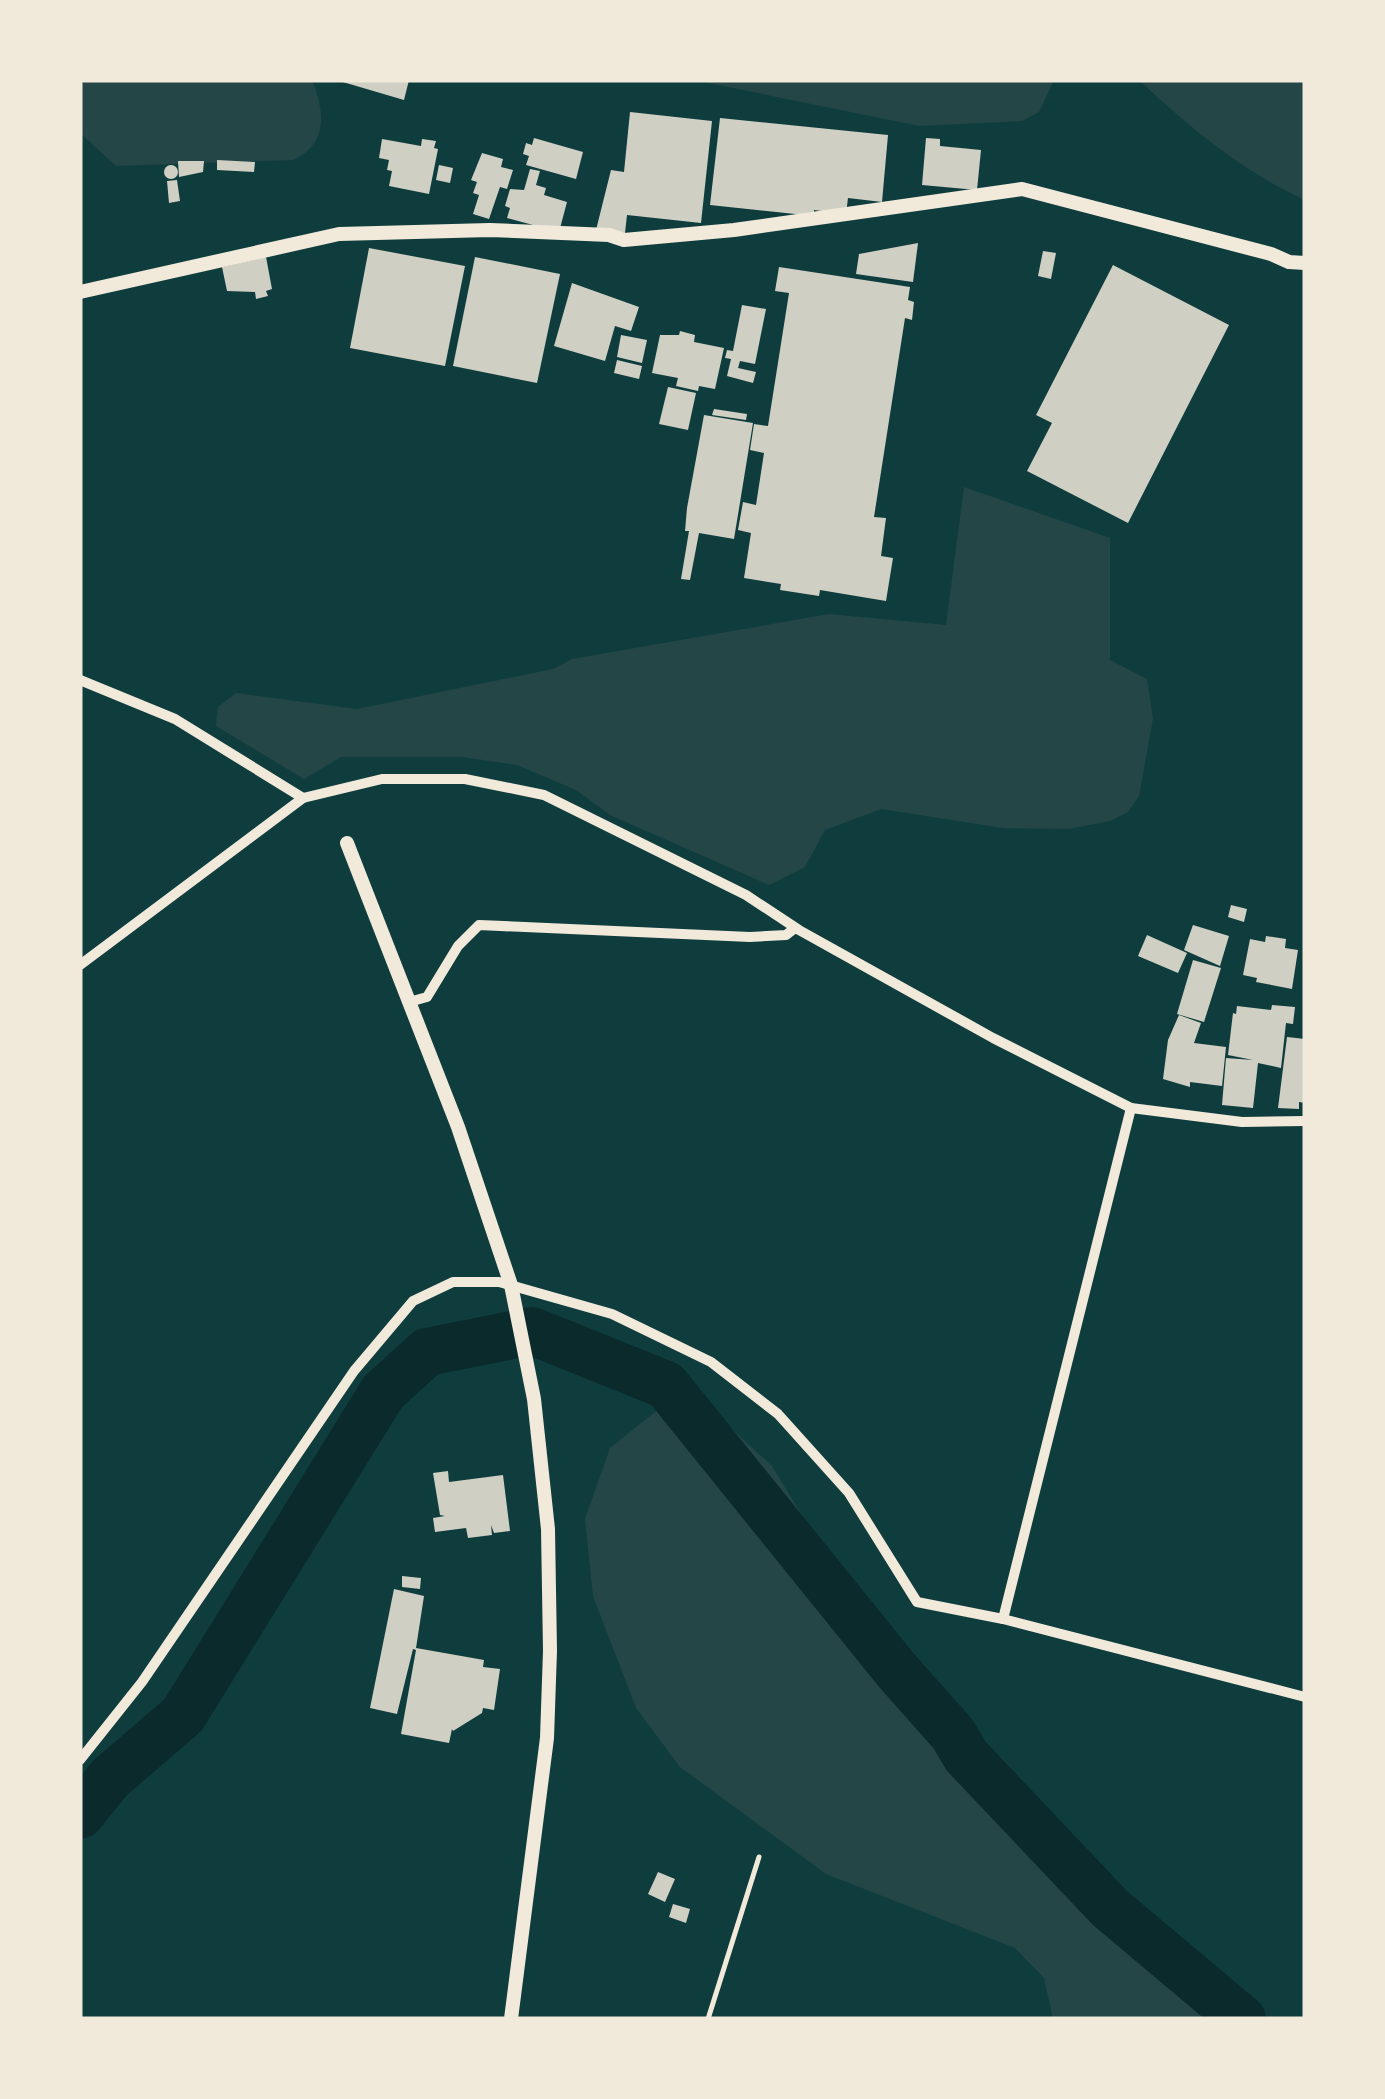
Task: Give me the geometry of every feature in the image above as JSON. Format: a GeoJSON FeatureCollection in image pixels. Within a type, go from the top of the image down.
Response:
{"type":"FeatureCollection","features":[{"type":"Feature","properties":{"kind":"street"},"geometry":{"type":"LineString","coordinates":[[80,292],[339,234],[490,230],[610,235],[624,240],[734,230],[1022,188],[1305,264]]}},
{"type":"Feature","properties":{"kind":"street"},"geometry":{"type":"LineString","coordinates":[[80,680],[175,720],[303,798]]}},
{"type":"Feature","properties":{"kind":"street"},"geometry":{"type":"LineString","coordinates":[[80,964],[303,798],[382,778],[466,780],[544,795],[746,896],[795,928],[992,1038],[1131,1108],[1242,1122],[1305,1121]]}},
{"type":"Feature","properties":{"kind":"street"},"geometry":{"type":"LineString","coordinates":[[347,842],[458,1126],[511,1286],[534,1399],[548,1529],[548,1720],[511,2019]]}},
{"type":"Feature","properties":{"kind":"street"},"geometry":{"type":"LineString","coordinates":[[409,1002],[426,997],[458,946],[479,925],[750,936],[786,935],[795,928]]}},
{"type":"Feature","properties":{"kind":"street"},"geometry":{"type":"LineString","coordinates":[[1003,1619],[1131,1108]]}},
{"type":"Feature","properties":{"kind":"street"},"geometry":{"type":"LineString","coordinates":[[80,1760],[142,1682],[354,1371],[413,1301],[454,1282],[499,1282],[612,1314],[711,1362],[778,1414],[849,1493],[917,1602],[1003,1619],[1305,1698]]}},
{"type":"Feature","properties":{"kind":"path"},"geometry":{"type":"LineString","coordinates":[[708,2019],[759,1857]]}},
{"type":"Feature","properties":{"kind":"shaded area"},"geometry":{"type":"Polygon","coordinates":[[[80,80],[312,80],[321,115],[318,136],[313,145],[293,160],[116,166],[80,133],[80,80]]]}},
{"type":"Feature","properties":{"kind":"shaded area"},"geometry":{"type":"Polygon","coordinates":[[[694,80],[1054,80],[1039,112],[1022,121],[919,126],[694,80]]]}},
{"type":"Feature","properties":{"kind":"shaded area"},"geometry":{"type":"Polygon","coordinates":[[[1139,80],[1305,80],[1305,200],[1217,147],[1139,80]]]}},
{"type":"Feature","properties":{"kind":"shaded area"},"geometry":{"type":"Polygon","coordinates":[[[964,487],[1110,538],[1110,660],[1147,679],[1153,719],[1139,796],[1128,812],[1110,821],[1069,829],[1003,828],[881,809],[825,830],[805,867],[769,885],[610,815],[576,790],[517,765],[462,757],[341,757],[304,779],[216,726],[218,707],[236,693],[357,709],[553,669],[572,659],[829,614],[946,625],[964,487]]]}},
{"type":"Feature","properties":{"kind":"shaded area"},"geometry":{"type":"Polygon","coordinates":[[[670,1400],[708,1407],[772,1466],[945,1752],[1160,1969],[1226,2019],[1053,2019],[1044,1978],[1015,1948],[826,1874],[680,1767],[636,1708],[593,1596],[585,1519],[610,1448],[670,1400]]]}},
{"type":"Feature","properties":{"kind":"building"},"geometry":{"type":"Polygon","coordinates":[[[336,80],[409,80],[404,100],[336,80]]]}},
{"type":"Feature","properties":{"kind":"building"},"geometry":{"type":"Polygon","coordinates":[[[630,112],[712,121],[701,223],[627,215],[625,233],[596,230],[611,170],[624,172],[630,112]]]}},
{"type":"Feature","properties":{"kind":"building"},"geometry":{"type":"Polygon","coordinates":[[[720,118],[888,135],[882,202],[848,198],[846,214],[814,210],[814,216],[710,205],[720,118]]]}},
{"type":"Feature","properties":{"kind":"building"},"geometry":{"type":"Polygon","coordinates":[[[534,138],[583,152],[576,179],[526,165],[526,143],[532,145],[534,138]]]}},
{"type":"Feature","properties":{"kind":"building"},"geometry":{"type":"Polygon","coordinates":[[[926,138],[940,139],[940,146],[981,150],[977,190],[922,185],[926,138]]]}},
{"type":"Feature","properties":{"kind":"building"},"geometry":{"type":"Polygon","coordinates":[[[382,139],[421,146],[422,139],[436,141],[434,148],[438,149],[429,194],[389,186],[389,160],[379,158],[382,139]]]}},
{"type":"Feature","properties":{"kind":"building"},"geometry":{"type":"Polygon","coordinates":[[[482,153],[503,159],[501,167],[513,170],[507,189],[500,187],[489,219],[473,214],[479,195],[473,193],[477,182],[471,180],[482,153]]]}},
{"type":"Feature","properties":{"kind":"building"},"geometry":{"type":"Polygon","coordinates":[[[217,160],[255,162],[254,172],[217,170],[217,160]]]}},
{"type":"Feature","properties":{"kind":"building"},"geometry":{"type":"Polygon","coordinates":[[[178,161],[204,161],[203,172],[179,177],[178,161]]]}},
{"type":"Feature","properties":{"kind":"building"},"geometry":{"type":"Polygon","coordinates":[[[171,165],[178,172],[171,179],[164,172],[171,165]]]}},
{"type":"Feature","properties":{"kind":"building"},"geometry":{"type":"Polygon","coordinates":[[[439,165],[453,168],[450,183],[436,180],[439,165]]]}},
{"type":"Feature","properties":{"kind":"building"},"geometry":{"type":"Polygon","coordinates":[[[530,169],[540,171],[536,185],[546,188],[544,195],[567,202],[559,232],[507,218],[510,208],[505,206],[510,189],[524,190],[530,169]]]}},
{"type":"Feature","properties":{"kind":"building"},"geometry":{"type":"Polygon","coordinates":[[[177,180],[180,201],[169,203],[167,181],[177,180]]]}},
{"type":"Feature","properties":{"kind":"building"},"geometry":{"type":"Polygon","coordinates":[[[918,243],[913,282],[856,274],[859,254],[918,243]]]}},
{"type":"Feature","properties":{"kind":"building"},"geometry":{"type":"Polygon","coordinates":[[[369,248],[465,266],[445,366],[350,348],[369,248]]]}},
{"type":"Feature","properties":{"kind":"building"},"geometry":{"type":"Polygon","coordinates":[[[1043,251],[1056,253],[1051,279],[1038,276],[1043,251]]]}},
{"type":"Feature","properties":{"kind":"building"},"geometry":{"type":"Polygon","coordinates":[[[266,257],[272,289],[266,291],[268,296],[256,299],[255,292],[227,291],[222,267],[266,257]]]}},
{"type":"Feature","properties":{"kind":"building"},"geometry":{"type":"Polygon","coordinates":[[[475,257],[560,274],[537,383],[453,366],[475,257]]]}},
{"type":"Feature","properties":{"kind":"building"},"geometry":{"type":"Polygon","coordinates":[[[1113,265],[1229,325],[1128,523],[1027,471],[1052,423],[1036,415],[1113,265]]]}},
{"type":"Feature","properties":{"kind":"building"},"geometry":{"type":"Polygon","coordinates":[[[779,267],[910,287],[908,300],[914,302],[912,320],[905,318],[874,517],[886,518],[881,556],[893,558],[886,601],[820,590],[819,596],[780,590],[781,584],[744,578],[751,533],[738,530],[743,502],[756,505],[764,453],[750,450],[754,424],[768,426],[789,293],[775,291],[779,267]]]}},
{"type":"Feature","properties":{"kind":"building"},"geometry":{"type":"Polygon","coordinates":[[[572,283],[639,307],[631,331],[615,326],[605,361],[554,346],[572,283]]]}},
{"type":"Feature","properties":{"kind":"building"},"geometry":{"type":"Polygon","coordinates":[[[742,305],[766,309],[755,364],[740,361],[738,368],[756,372],[753,383],[727,376],[731,359],[725,358],[727,350],[733,351],[742,305]]]}},
{"type":"Feature","properties":{"kind":"building"},"geometry":{"type":"Polygon","coordinates":[[[680,331],[695,335],[694,342],[724,348],[715,389],[699,386],[698,391],[676,386],[678,378],[652,373],[660,335],[679,335],[680,331]]]}},
{"type":"Feature","properties":{"kind":"building"},"geometry":{"type":"Polygon","coordinates":[[[621,335],[647,340],[642,363],[617,357],[621,335]]]}},
{"type":"Feature","properties":{"kind":"building"},"geometry":{"type":"Polygon","coordinates":[[[617,360],[642,366],[639,379],[614,373],[617,360]]]}},
{"type":"Feature","properties":{"kind":"building"},"geometry":{"type":"Polygon","coordinates":[[[668,387],[696,393],[688,430],[659,424],[668,387]]]}},
{"type":"Feature","properties":{"kind":"building"},"geometry":{"type":"Polygon","coordinates":[[[714,409],[747,414],[746,420],[712,415],[714,409]]]}},
{"type":"Feature","properties":{"kind":"building"},"geometry":{"type":"Polygon","coordinates":[[[704,415],[753,423],[734,539],[699,533],[690,580],[681,579],[689,531],[685,531],[687,508],[704,415]]]}},
{"type":"Feature","properties":{"kind":"building"},"geometry":{"type":"Polygon","coordinates":[[[1231,905],[1247,909],[1244,922],[1228,917],[1231,905]]]}},
{"type":"Feature","properties":{"kind":"building"},"geometry":{"type":"Polygon","coordinates":[[[1193,925],[1229,936],[1220,966],[1184,950],[1193,925]]]}},
{"type":"Feature","properties":{"kind":"building"},"geometry":{"type":"Polygon","coordinates":[[[1147,935],[1187,953],[1178,973],[1138,956],[1147,935]]]}},
{"type":"Feature","properties":{"kind":"building"},"geometry":{"type":"Polygon","coordinates":[[[1266,936],[1286,939],[1285,948],[1298,950],[1292,989],[1256,982],[1257,978],[1243,975],[1250,939],[1265,942],[1266,936]]]}},
{"type":"Feature","properties":{"kind":"building"},"geometry":{"type":"Polygon","coordinates":[[[1193,960],[1221,968],[1204,1022],[1177,1014],[1193,960]]]}},
{"type":"Feature","properties":{"kind":"building"},"geometry":{"type":"Polygon","coordinates":[[[1272,1005],[1295,1007],[1293,1024],[1286,1023],[1281,1068],[1258,1063],[1253,1108],[1222,1105],[1226,1058],[1253,1060],[1228,1055],[1233,1013],[1236,1014],[1237,1006],[1271,1010],[1272,1005]]]}},
{"type":"Feature","properties":{"kind":"building"},"geometry":{"type":"Polygon","coordinates":[[[1179,1015],[1201,1023],[1194,1043],[1226,1047],[1222,1086],[1190,1082],[1190,1087],[1163,1079],[1168,1040],[1179,1015]]]}},
{"type":"Feature","properties":{"kind":"building"},"geometry":{"type":"Polygon","coordinates":[[[1287,1037],[1305,1039],[1305,1103],[1299,1102],[1299,1109],[1278,1108],[1287,1037]]]}},
{"type":"Feature","properties":{"kind":"building"},"geometry":{"type":"Polygon","coordinates":[[[448,1471],[449,1482],[503,1475],[510,1531],[494,1533],[491,1525],[492,1535],[468,1538],[466,1528],[435,1532],[433,1518],[445,1516],[440,1515],[433,1473],[448,1471]]]}},
{"type":"Feature","properties":{"kind":"building"},"geometry":{"type":"Polygon","coordinates":[[[402,1576],[421,1578],[420,1589],[402,1587],[402,1576]]]}},
{"type":"Feature","properties":{"kind":"building"},"geometry":{"type":"Polygon","coordinates":[[[394,1589],[424,1596],[416,1648],[484,1660],[483,1667],[500,1669],[494,1710],[483,1708],[482,1713],[452,1729],[449,1743],[401,1734],[416,1650],[413,1649],[397,1714],[370,1708],[394,1589]]]}},
{"type":"Feature","properties":{"kind":"building"},"geometry":{"type":"Polygon","coordinates":[[[658,1872],[675,1879],[665,1902],[648,1894],[658,1872]]]}},
{"type":"Feature","properties":{"kind":"building"},"geometry":{"type":"Polygon","coordinates":[[[673,1904],[690,1909],[686,1923],[669,1917],[673,1904]]]}},
{"type":"Feature","properties":{"kind":"waterway"},"geometry":{"type":"LineString","coordinates":[[80,1815],[110,1778],[183,1715],[383,1392],[427,1352],[532,1331],[666,1385],[897,1671],[953,1734],[966,1756],[1110,1908],[1242,2019]]}}]}
